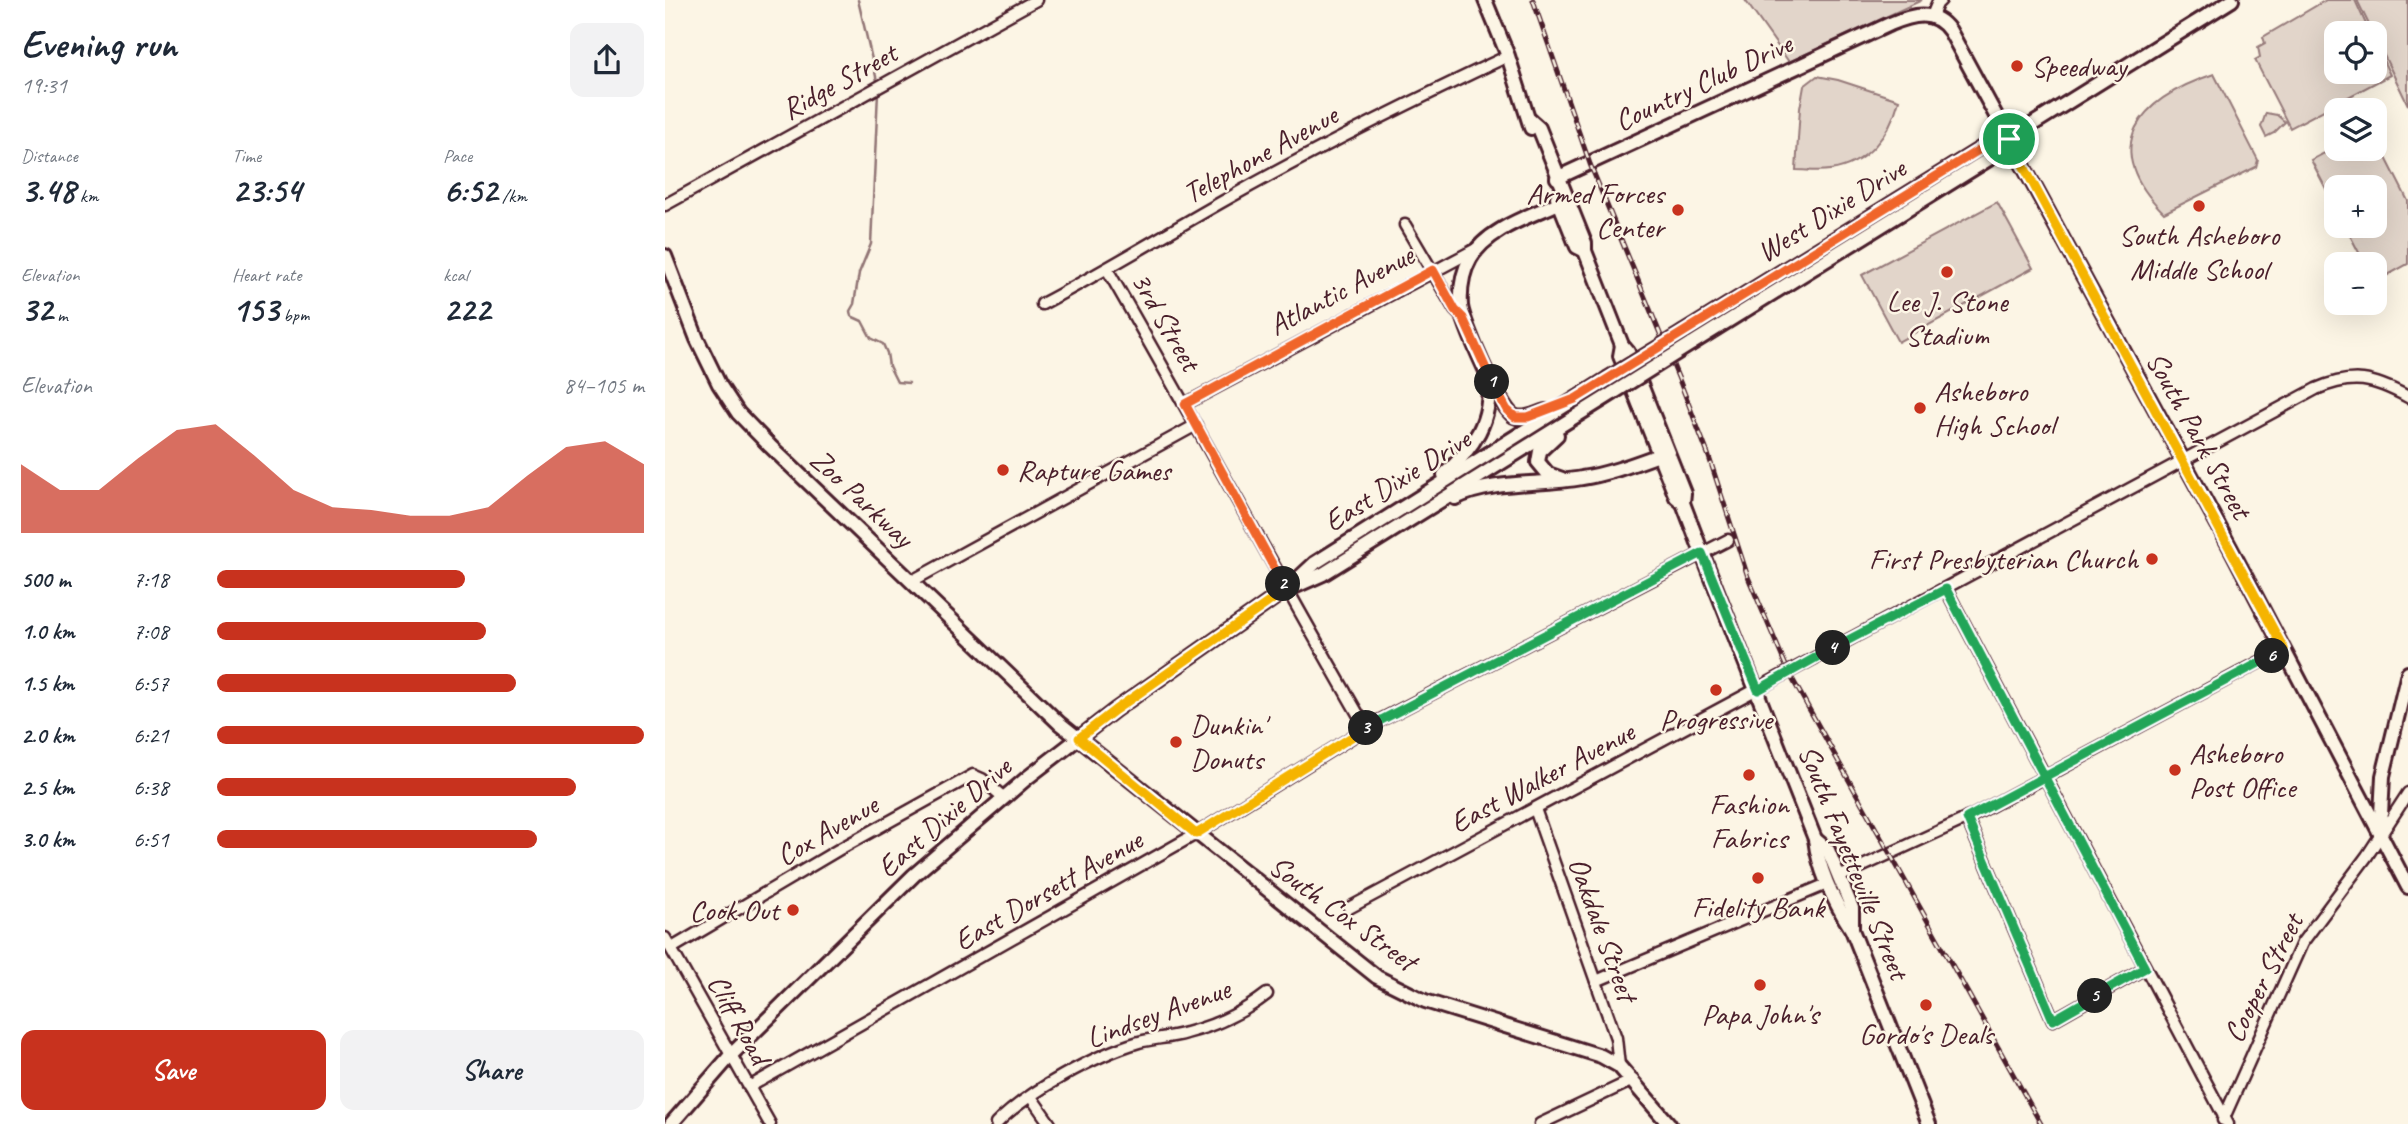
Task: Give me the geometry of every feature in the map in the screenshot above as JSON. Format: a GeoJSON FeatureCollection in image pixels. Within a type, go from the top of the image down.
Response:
{"type":"FeatureCollection","features":[{"type":"Feature","properties":{"kind":"main road","name":"South Fayetteville Street"},"geometry":{"type":"LineString","coordinates":[[1485,0],[1508,56],[1559,202],[1577,247],[1585,251]]}},
{"type":"Feature","properties":{"kind":"main road","name":"West Dixie Drive"},"geometry":{"type":"LineString","coordinates":[[1691,344],[1997,154],[2009,139],[2232,0]]}},
{"type":"Feature","properties":{"kind":"main road","name":"Country Club Drive"},"geometry":{"type":"LineString","coordinates":[[1557,178],[1890,24],[1912,16],[1932,16]]}},
{"type":"Feature","properties":{"kind":"main road","name":"South Park Street"},"geometry":{"type":"LineString","coordinates":[[1932,16],[1941,20],[1950,31],[2284,649],[2408,887]]}},
{"type":"Feature","properties":{"kind":"main road","name":"South Fayetteville Street"},"geometry":{"type":"LineString","coordinates":[[1530,120],[1539,128],[1622,345],[1628,352],[1684,493],[1683,503],[1758,690],[1816,844],[1827,884],[1836,905],[1852,924],[1929,1124]]}},
{"type":"Feature","properties":{"kind":"main road","name":"West Dixie Drive"},"geometry":{"type":"LineString","coordinates":[[1683,332],[1990,143],[2009,139]]}},
{"type":"Feature","properties":{"kind":"main road","name":"Atlantic Avenue"},"geometry":{"type":"LineString","coordinates":[[1480,246],[1511,225],[1559,202]]}},
{"type":"Feature","properties":{"kind":"main road"},"geometry":{"type":"LineString","coordinates":[[1480,246],[1471,258],[1463,279],[1463,318],[1507,410],[1515,417],[1528,417],[1575,399]]}},
{"type":"Feature","properties":{"kind":"main road","name":"Zoo Parkway"},"geometry":{"type":"LineString","coordinates":[[665,256],[697,339],[719,384],[738,412],[813,488],[912,580],[1038,704],[1079,738]]}},
{"type":"Feature","properties":{"kind":"main road","name":"East Dixie Drive"},"geometry":{"type":"LineString","coordinates":[[671,1124],[731,1055],[914,875],[1004,797],[1079,738],[1286,590],[1315,563],[1683,332]]}},
{"type":"Feature","properties":{"kind":"main road","name":"East Dixie Drive"},"geometry":{"type":"LineString","coordinates":[[1286,590],[1323,574],[1691,344]]}},
{"type":"Feature","properties":{"kind":"main road","name":"South Fayetteville Street"},"geometry":{"type":"LineString","coordinates":[[1622,345],[1620,356],[1676,497],[1683,503]]}},
{"type":"Feature","properties":{"kind":"main road"},"geometry":{"type":"LineString","coordinates":[[1420,496],[1470,448],[1483,426],[1489,398],[1487,372]]}},
{"type":"Feature","properties":{"kind":"main road"},"geometry":{"type":"LineString","coordinates":[[1566,480],[1542,470],[1538,459],[1543,446],[1560,432],[1573,416]]}},
{"type":"Feature","properties":{"kind":"main road"},"geometry":{"type":"LineString","coordinates":[[1434,503],[1494,485],[1597,475],[1659,455]]}},
{"type":"Feature","properties":{"kind":"main road"},"geometry":{"type":"LineString","coordinates":[[2380,835],[2383,776],[2408,673]]}},
{"type":"Feature","properties":{"kind":"main road","name":"South Cox Street"},"geometry":{"type":"LineString","coordinates":[[1079,738],[1377,977],[1425,1001],[1589,1052],[1619,1066],[1669,1124]]}},
{"type":"Feature","properties":{"kind":"main road"},"geometry":{"type":"LineString","coordinates":[[1816,844],[1828,850],[1852,908],[1852,924]]}},
{"type":"Feature","properties":{"kind":"street"},"geometry":{"type":"LineString","coordinates":[[1932,16],[1941,0]]}},
{"type":"Feature","properties":{"kind":"street","name":"Ridge Street"},"geometry":{"type":"LineString","coordinates":[[665,205],[1030,1]]}},
{"type":"Feature","properties":{"kind":"street","name":"Telephone Avenue"},"geometry":{"type":"LineString","coordinates":[[1042,304],[1339,138],[1398,107],[1508,56]]}},
{"type":"Feature","properties":{"kind":"street"},"geometry":{"type":"LineString","coordinates":[[1405,225],[1455,310],[1463,318]]}},
{"type":"Feature","properties":{"kind":"street","name":"Atlantic Avenue"},"geometry":{"type":"LineString","coordinates":[[1185,404],[1480,246]]}},
{"type":"Feature","properties":{"kind":"street","name":"3rd Street"},"geometry":{"type":"LineString","coordinates":[[1107,269],[1366,728]]}},
{"type":"Feature","properties":{"kind":"street","name":"East Walker Avenue"},"geometry":{"type":"LineString","coordinates":[[1349,908],[2316,389],[2337,380],[2371,380],[2408,397]]}},
{"type":"Feature","properties":{"kind":"street"},"geometry":{"type":"LineString","coordinates":[[912,580],[1196,425]]}},
{"type":"Feature","properties":{"kind":"street","name":"East Dorsett Avenue"},"geometry":{"type":"LineString","coordinates":[[749,1087],[1196,834],[1366,728],[1728,540]]}},
{"type":"Feature","properties":{"kind":"street"},"geometry":{"type":"LineString","coordinates":[[1946,589],[2224,1122]]}},
{"type":"Feature","properties":{"kind":"street"},"geometry":{"type":"LineString","coordinates":[[1839,877],[1967,818],[2284,649]]}},
{"type":"Feature","properties":{"kind":"street","name":"Cox Avenue"},"geometry":{"type":"LineString","coordinates":[[672,948],[838,850],[973,775],[1004,797]]}},
{"type":"Feature","properties":{"kind":"street","name":"Cooper Street"},"geometry":{"type":"LineString","coordinates":[[2224,1122],[2302,943],[2408,793]]}},
{"type":"Feature","properties":{"kind":"street","name":"Oakdale Street"},"geometry":{"type":"LineString","coordinates":[[1535,809],[1616,1038],[1619,1066]]}},
{"type":"Feature","properties":{"kind":"street"},"geometry":{"type":"LineString","coordinates":[[1967,818],[2053,1020],[2145,968]]}},
{"type":"Feature","properties":{"kind":"street"},"geometry":{"type":"LineString","coordinates":[[1596,981],[1827,884]]}},
{"type":"Feature","properties":{"kind":"street","name":"Cliff Road"},"geometry":{"type":"LineString","coordinates":[[665,938],[770,1124]]}},
{"type":"Feature","properties":{"kind":"street","name":"Lindsey Avenue"},"geometry":{"type":"LineString","coordinates":[[996,1124],[1031,1097],[1094,1060],[1143,1041],[1185,1034],[1209,1026],[1267,994]]}},
{"type":"Feature","properties":{"kind":"street"},"geometry":{"type":"LineString","coordinates":[[1540,1124],[1633,1080]]}},
{"type":"Feature","properties":{"kind":"street"},"geometry":{"type":"LineString","coordinates":[[1031,1097],[1050,1124]]}},
{"type":"Feature","properties":{"kind":"shaded area"},"geometry":{"type":"Polygon","coordinates":[[[1745,0],[1922,0],[1789,62],[1745,0]]]}},
{"type":"Feature","properties":{"kind":"shaded area"},"geometry":{"type":"Polygon","coordinates":[[[2326,0],[2355,0],[2365,21],[2324,21],[2324,84],[2373,84],[2347,98],[2324,98],[2324,110],[2290,128],[2255,60],[2260,57],[2258,47],[2265,43],[2263,37],[2326,0]]]}},
{"type":"Feature","properties":{"kind":"shaded area"},"geometry":{"type":"Polygon","coordinates":[[[2357,0],[2408,0],[2408,105],[2387,62],[2387,21],[2367,21],[2357,0]]]}},
{"type":"Feature","properties":{"kind":"shaded area"},"geometry":{"type":"Polygon","coordinates":[[[2214,74],[2258,160],[2256,167],[2164,213],[2144,189],[2133,167],[2131,146],[2136,128],[2148,111],[2165,97],[2214,74]]]}},
{"type":"Feature","properties":{"kind":"shaded area"},"geometry":{"type":"Polygon","coordinates":[[[1817,76],[1899,100],[1890,125],[1866,155],[1843,167],[1830,170],[1796,170],[1804,86],[1817,76]]]}},
{"type":"Feature","properties":{"kind":"shaded area"},"geometry":{"type":"Polygon","coordinates":[[[2266,113],[2277,115],[2285,122],[2266,137],[2261,127],[2266,113]]]}},
{"type":"Feature","properties":{"kind":"shaded area"},"geometry":{"type":"Polygon","coordinates":[[[2324,153],[2324,161],[2387,160],[2408,201],[2408,264],[2387,275],[2387,252],[2359,252],[2351,238],[2387,238],[2387,175],[2324,175],[2324,185],[2311,160],[2324,153]]]}},
{"type":"Feature","properties":{"kind":"shaded area","name":"Lee J. Stone Stadium"},"geometry":{"type":"Polygon","coordinates":[[[1997,202],[2033,268],[1898,342],[1862,275],[1997,202]]]}},
{"type":"Feature","properties":{"kind":"waterway"},"geometry":{"type":"LineString","coordinates":[[858,0],[878,85]]}},
{"type":"Feature","properties":{"kind":"waterway"},"geometry":{"type":"LineString","coordinates":[[878,92],[871,244],[859,273],[854,304],[850,311],[851,316],[862,321],[871,338],[883,344],[897,382],[909,383]]}},
{"type":"Feature","properties":{"kind":"railway"},"geometry":{"type":"LineString","coordinates":[[1533,0],[1590,164],[1680,382],[1708,454],[1748,577],[1789,673],[2041,1124]]}},
{"type":"Feature","properties":{"kind":"place","name":"Speedway"},"geometry":{"type":"Point","coordinates":[2017,66]}},
{"type":"Feature","properties":{"kind":"place","name":"South Asheboro Middle School"},"geometry":{"type":"Point","coordinates":[2199,206]}},
{"type":"Feature","properties":{"kind":"place","name":"Armed Forces Center"},"geometry":{"type":"Point","coordinates":[1678,210]}},
{"type":"Feature","properties":{"kind":"place","name":"Lee J. Stone Stadium"},"geometry":{"type":"Point","coordinates":[1947,272]}},
{"type":"Feature","properties":{"kind":"place","name":"Asheboro High School"},"geometry":{"type":"Point","coordinates":[1920,408]}},
{"type":"Feature","properties":{"kind":"place","name":"Rapture Games"},"geometry":{"type":"Point","coordinates":[1003,470]}},
{"type":"Feature","properties":{"kind":"place","name":"First Presbyterian Church"},"geometry":{"type":"Point","coordinates":[2152,559]}},
{"type":"Feature","properties":{"kind":"place","name":"Progressive"},"geometry":{"type":"Point","coordinates":[1716,690]}},
{"type":"Feature","properties":{"kind":"place","name":"Dunkin' Donuts"},"geometry":{"type":"Point","coordinates":[1176,742]}},
{"type":"Feature","properties":{"kind":"place","name":"Asheboro Post Office"},"geometry":{"type":"Point","coordinates":[2175,770]}},
{"type":"Feature","properties":{"kind":"place","name":"Fashion Fabrics"},"geometry":{"type":"Point","coordinates":[1749,775]}},
{"type":"Feature","properties":{"kind":"place","name":"Fidelity Bank"},"geometry":{"type":"Point","coordinates":[1758,878]}},
{"type":"Feature","properties":{"kind":"place","name":"Cook Out"},"geometry":{"type":"Point","coordinates":[793,910]}},
{"type":"Feature","properties":{"kind":"place","name":"Papa John's"},"geometry":{"type":"Point","coordinates":[1760,985]}},
{"type":"Feature","properties":{"kind":"place","name":"Gordo's Deals"},"geometry":{"type":"Point","coordinates":[1926,1005]}},
{"type":"Feature","properties":{"kind":"route"},"geometry":{"type":"LineString","coordinates":[[2009,139],[1990,143],[1575,399],[1528,417],[1515,417],[1507,410],[1463,318],[1455,310],[1433,270],[1185,404],[1286,590],[1079,738],[1196,834],[1373,724],[1702,553],[1758,690],[1946,589],[1988,671],[2045,777],[2145,968],[2053,1020],[1967,818],[2018,790],[2045,777],[2053,773],[2284,649],[2009,139]]}}]}
